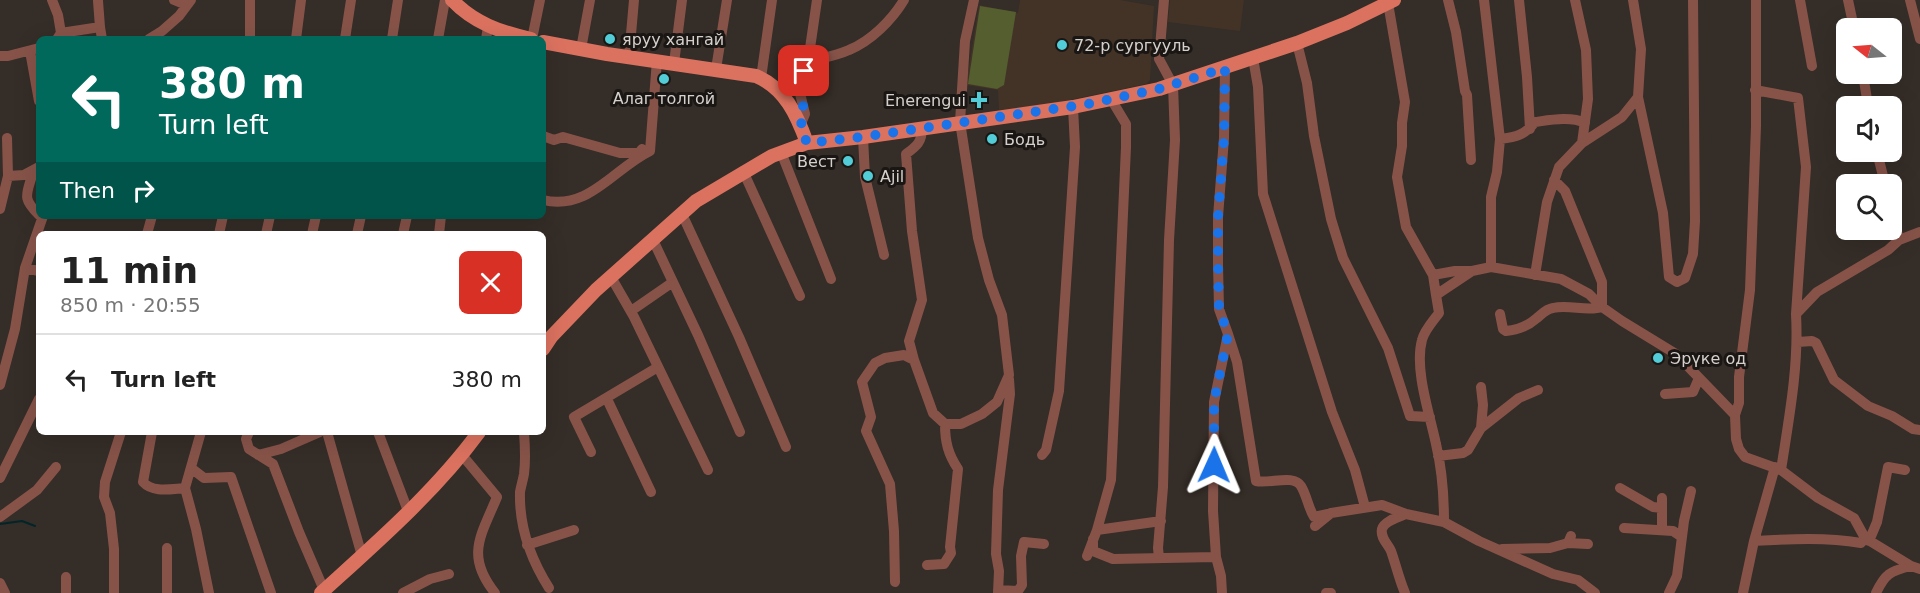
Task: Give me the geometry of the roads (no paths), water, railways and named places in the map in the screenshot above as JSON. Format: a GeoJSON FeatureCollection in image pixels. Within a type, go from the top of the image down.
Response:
{"type":"FeatureCollection","features":[{"type":"Feature","properties":{"kind":"main road"},"geometry":{"type":"LineString","coordinates":[[452,0],[487,33],[509,36]]}},
{"type":"Feature","properties":{"kind":"main road"},"geometry":{"type":"LineString","coordinates":[[546,345],[558,329],[611,277],[696,201],[743,171],[781,152],[807,143],[1073,107],[1173,85],[1297,43],[1391,2]]}},
{"type":"Feature","properties":{"kind":"main road"},"geometry":{"type":"LineString","coordinates":[[546,43],[749,74],[761,78],[773,86],[792,107],[807,143]]}},
{"type":"Feature","properties":{"kind":"main road"},"geometry":{"type":"LineString","coordinates":[[323,591],[408,511],[462,455],[477,435]]}},
{"type":"Feature","properties":{"kind":"street"},"geometry":{"type":"LineString","coordinates":[[52,0],[58,15],[59,36],[99,27]]}},
{"type":"Feature","properties":{"kind":"street"},"geometry":{"type":"LineString","coordinates":[[155,36],[179,16],[189,3],[174,0]]}},
{"type":"Feature","properties":{"kind":"street"},"geometry":{"type":"LineString","coordinates":[[250,0],[250,36]]}},
{"type":"Feature","properties":{"kind":"street"},"geometry":{"type":"LineString","coordinates":[[296,36],[301,0]]}},
{"type":"Feature","properties":{"kind":"street"},"geometry":{"type":"LineString","coordinates":[[345,36],[351,0]]}},
{"type":"Feature","properties":{"kind":"street"},"geometry":{"type":"LineString","coordinates":[[392,36],[398,0]]}},
{"type":"Feature","properties":{"kind":"street"},"geometry":{"type":"LineString","coordinates":[[439,36],[445,0]]}},
{"type":"Feature","properties":{"kind":"street"},"geometry":{"type":"LineString","coordinates":[[532,36],[540,0]]}},
{"type":"Feature","properties":{"kind":"street"},"geometry":{"type":"LineString","coordinates":[[581,49],[590,0]]}},
{"type":"Feature","properties":{"kind":"street"},"geometry":{"type":"LineString","coordinates":[[629,57],[634,0]]}},
{"type":"Feature","properties":{"kind":"street"},"geometry":{"type":"LineString","coordinates":[[674,63],[682,0]]}},
{"type":"Feature","properties":{"kind":"street"},"geometry":{"type":"LineString","coordinates":[[716,69],[727,0]]}},
{"type":"Feature","properties":{"kind":"street"},"geometry":{"type":"LineString","coordinates":[[761,78],[772,0]]}},
{"type":"Feature","properties":{"kind":"street"},"geometry":{"type":"LineString","coordinates":[[800,126],[805,114],[798,85],[808,62],[817,0]]}},
{"type":"Feature","properties":{"kind":"street"},"geometry":{"type":"LineString","coordinates":[[808,62],[849,50],[859,39],[883,26],[904,0]]}},
{"type":"Feature","properties":{"kind":"street"},"geometry":{"type":"LineString","coordinates":[[1159,558],[1174,140],[1173,85],[1159,59],[1164,0]]}},
{"type":"Feature","properties":{"kind":"street"},"geometry":{"type":"LineString","coordinates":[[1448,0],[1456,32],[1464,91],[1467,95],[1471,160]]}},
{"type":"Feature","properties":{"kind":"street"},"geometry":{"type":"LineString","coordinates":[[1484,0],[1500,139],[1497,172],[1491,197],[1491,267]]}},
{"type":"Feature","properties":{"kind":"street"},"geometry":{"type":"LineString","coordinates":[[1519,0],[1530,129]]}},
{"type":"Feature","properties":{"kind":"street"},"geometry":{"type":"LineString","coordinates":[[1575,0],[1586,50],[1588,99],[1582,143]]}},
{"type":"Feature","properties":{"kind":"street"},"geometry":{"type":"LineString","coordinates":[[1633,0],[1641,49],[1638,97],[1663,213],[1669,277],[1677,282],[1685,278],[1693,254],[1695,221],[1693,0]]}},
{"type":"Feature","properties":{"kind":"street"},"geometry":{"type":"LineString","coordinates":[[1756,0],[1750,290],[1739,377],[1739,403],[1735,416],[1736,439],[1745,457],[1778,468],[1818,498],[1854,518],[1867,539],[1915,568]]}},
{"type":"Feature","properties":{"kind":"street"},"geometry":{"type":"LineString","coordinates":[[1800,0],[1812,66]]}},
{"type":"Feature","properties":{"kind":"street"},"geometry":{"type":"LineString","coordinates":[[1848,0],[1852,18]]}},
{"type":"Feature","properties":{"kind":"street"},"geometry":{"type":"LineString","coordinates":[[1910,0],[1920,39]]}},
{"type":"Feature","properties":{"kind":"street"},"geometry":{"type":"LineString","coordinates":[[98,1],[101,36]]}},
{"type":"Feature","properties":{"kind":"street"},"geometry":{"type":"LineString","coordinates":[[973,1],[965,41],[960,122],[978,238],[989,280],[1002,315],[1010,393],[998,490],[996,554],[999,571],[998,591],[1020,590],[1022,585],[1021,556],[1024,542],[1044,544]]}},
{"type":"Feature","properties":{"kind":"street"},"geometry":{"type":"LineString","coordinates":[[1391,2],[1405,102],[1397,177],[1406,227],[1433,275],[1438,313],[1422,338],[1420,352],[1424,389],[1438,456],[1444,501],[1444,522]]}},
{"type":"Feature","properties":{"kind":"street"},"geometry":{"type":"LineString","coordinates":[[1297,43],[1307,83],[1314,136],[1331,219],[1343,258],[1388,348],[1410,416],[1430,417]]}},
{"type":"Feature","properties":{"kind":"street"},"geometry":{"type":"LineString","coordinates":[[0,56],[34,49],[36,70]]}},
{"type":"Feature","properties":{"kind":"street"},"geometry":{"type":"LineString","coordinates":[[1253,58],[1258,87],[1263,194],[1332,412],[1355,470],[1365,507]]}},
{"type":"Feature","properties":{"kind":"street"},"geometry":{"type":"LineString","coordinates":[[546,200],[572,200],[587,196],[635,159],[650,151],[657,60]]}},
{"type":"Feature","properties":{"kind":"street"},"geometry":{"type":"LineString","coordinates":[[1225,68],[1224,138],[1218,217],[1219,309],[1237,362],[1256,481],[1267,483],[1289,479],[1297,481],[1302,487],[1314,517],[1382,505],[1406,514],[1444,522],[1553,574],[1578,580],[1595,593]]}},
{"type":"Feature","properties":{"kind":"street"},"geometry":{"type":"LineString","coordinates":[[1743,593],[1754,542],[1778,468],[1790,414],[1798,342],[1796,314],[1806,167],[1798,98],[1755,90]]}},
{"type":"Feature","properties":{"kind":"street"},"geometry":{"type":"LineString","coordinates":[[1536,274],[1547,202],[1559,167],[1582,143],[1622,117],[1638,97]]}},
{"type":"Feature","properties":{"kind":"street"},"geometry":{"type":"LineString","coordinates":[[1087,556],[1111,480],[1126,124],[1112,99]]}},
{"type":"Feature","properties":{"kind":"street"},"geometry":{"type":"LineString","coordinates":[[1042,455],[1046,450],[1054,419],[1060,383],[1075,147],[1073,107]]}},
{"type":"Feature","properties":{"kind":"street"},"geometry":{"type":"LineString","coordinates":[[1500,139],[1517,137],[1530,129],[1535,122],[1547,120],[1585,123]]}},
{"type":"Feature","properties":{"kind":"street"},"geometry":{"type":"LineString","coordinates":[[922,128],[920,143],[906,154],[912,231],[922,300],[909,341],[933,413],[945,424],[960,424],[982,414],[997,402],[1009,375]]}},
{"type":"Feature","properties":{"kind":"street"},"geometry":{"type":"LineString","coordinates":[[546,137],[554,140],[563,137],[620,153],[639,153],[650,140]]}},
{"type":"Feature","properties":{"kind":"street"},"geometry":{"type":"LineString","coordinates":[[862,137],[865,177],[884,255]]}},
{"type":"Feature","properties":{"kind":"street"},"geometry":{"type":"LineString","coordinates":[[0,209],[8,176],[7,138]]}},
{"type":"Feature","properties":{"kind":"street"},"geometry":{"type":"LineString","coordinates":[[781,152],[831,279]]}},
{"type":"Feature","properties":{"kind":"street"},"geometry":{"type":"LineString","coordinates":[[8,176],[24,176],[36,170]]}},
{"type":"Feature","properties":{"kind":"street"},"geometry":{"type":"LineString","coordinates":[[36,170],[27,198],[28,204],[36,211]]}},
{"type":"Feature","properties":{"kind":"street"},"geometry":{"type":"LineString","coordinates":[[743,171],[800,296]]}},
{"type":"Feature","properties":{"kind":"street"},"geometry":{"type":"LineString","coordinates":[[1554,180],[1565,192],[1602,282],[1602,307]]}},
{"type":"Feature","properties":{"kind":"street"},"geometry":{"type":"LineString","coordinates":[[682,214],[739,337],[786,447]]}},
{"type":"Feature","properties":{"kind":"street"},"geometry":{"type":"LineString","coordinates":[[0,385],[15,329],[25,268],[36,232]]}},
{"type":"Feature","properties":{"kind":"street"},"geometry":{"type":"LineString","coordinates":[[1902,239],[1917,235]]}},
{"type":"Feature","properties":{"kind":"street"},"geometry":{"type":"LineString","coordinates":[[653,240],[740,432]]}},
{"type":"Feature","properties":{"kind":"street"},"geometry":{"type":"LineString","coordinates":[[1796,314],[1816,292],[1888,250],[1899,240]]}},
{"type":"Feature","properties":{"kind":"street"},"geometry":{"type":"LineString","coordinates":[[1433,275],[1491,267],[1561,279],[1588,294],[1602,307],[1676,354],[1735,416]]}},
{"type":"Feature","properties":{"kind":"street"},"geometry":{"type":"LineString","coordinates":[[25,268],[36,270]]}},
{"type":"Feature","properties":{"kind":"street"},"geometry":{"type":"LineString","coordinates":[[1436,295],[1472,271]]}},
{"type":"Feature","properties":{"kind":"street"},"geometry":{"type":"LineString","coordinates":[[611,277],[631,312],[708,470]]}},
{"type":"Feature","properties":{"kind":"street"},"geometry":{"type":"LineString","coordinates":[[631,312],[673,282]]}},
{"type":"Feature","properties":{"kind":"street"},"geometry":{"type":"LineString","coordinates":[[1500,314],[1503,329],[1506,331],[1524,327],[1553,308],[1577,306],[1596,309],[1602,307]]}},
{"type":"Feature","properties":{"kind":"street"},"geometry":{"type":"LineString","coordinates":[[1222,593],[1221,576],[1216,557],[1213,511],[1214,402],[1228,334]]}},
{"type":"Feature","properties":{"kind":"street"},"geometry":{"type":"LineString","coordinates":[[1798,342],[1812,341],[1815,343],[1834,380],[1868,406],[1892,416],[1913,429],[1920,430]]}},
{"type":"Feature","properties":{"kind":"street"},"geometry":{"type":"LineString","coordinates":[[896,582],[890,484],[866,430],[871,417],[862,382],[875,363],[885,358],[904,355],[914,360]]}},
{"type":"Feature","properties":{"kind":"street"},"geometry":{"type":"LineString","coordinates":[[591,452],[574,417],[658,368]]}},
{"type":"Feature","properties":{"kind":"street"},"geometry":{"type":"LineString","coordinates":[[1665,394],[1693,392],[1699,378]]}},
{"type":"Feature","properties":{"kind":"street"},"geometry":{"type":"LineString","coordinates":[[1481,387],[1483,405],[1481,428]]}},
{"type":"Feature","properties":{"kind":"street"},"geometry":{"type":"LineString","coordinates":[[1438,456],[1463,453],[1468,450],[1481,428],[1518,398],[1538,390]]}},
{"type":"Feature","properties":{"kind":"street"},"geometry":{"type":"LineString","coordinates":[[607,399],[651,492]]}},
{"type":"Feature","properties":{"kind":"street"},"geometry":{"type":"LineString","coordinates":[[0,478],[36,405]]}},
{"type":"Feature","properties":{"kind":"street"},"geometry":{"type":"LineString","coordinates":[[927,565],[944,564],[951,553],[958,469],[945,444],[945,424]]}},
{"type":"Feature","properties":{"kind":"street"},"geometry":{"type":"LineString","coordinates":[[114,593],[113,540],[110,513],[104,497],[105,482],[120,435]]}},
{"type":"Feature","properties":{"kind":"street"},"geometry":{"type":"LineString","coordinates":[[151,435],[143,482],[155,489],[185,488]]}},
{"type":"Feature","properties":{"kind":"street"},"geometry":{"type":"LineString","coordinates":[[200,435],[185,488],[209,593]]}},
{"type":"Feature","properties":{"kind":"street"},"geometry":{"type":"LineString","coordinates":[[248,435],[246,439],[249,448],[273,464],[323,591]]}},
{"type":"Feature","properties":{"kind":"street"},"geometry":{"type":"LineString","coordinates":[[258,455],[281,449],[314,435]]}},
{"type":"Feature","properties":{"kind":"street"},"geometry":{"type":"LineString","coordinates":[[328,435],[362,556]]}},
{"type":"Feature","properties":{"kind":"street"},"geometry":{"type":"LineString","coordinates":[[379,435],[408,511]]}},
{"type":"Feature","properties":{"kind":"street"},"geometry":{"type":"LineString","coordinates":[[524,435],[526,453],[520,490],[522,522],[527,545],[536,568],[549,588]]}},
{"type":"Feature","properties":{"kind":"street"},"geometry":{"type":"LineString","coordinates":[[462,455],[497,497],[479,536],[478,553],[481,573],[495,593]]}},
{"type":"Feature","properties":{"kind":"street"},"geometry":{"type":"LineString","coordinates":[[0,517],[36,490],[56,467]]}},
{"type":"Feature","properties":{"kind":"street"},"geometry":{"type":"LineString","coordinates":[[1754,542],[1809,538],[1861,543],[1867,539],[1876,522],[1888,467],[1905,470]]}},
{"type":"Feature","properties":{"kind":"street"},"geometry":{"type":"LineString","coordinates":[[191,468],[204,478],[231,477],[271,593]]}},
{"type":"Feature","properties":{"kind":"street"},"geometry":{"type":"LineString","coordinates":[[1620,488],[1653,507],[1662,503],[1662,530]]}},
{"type":"Feature","properties":{"kind":"street"},"geometry":{"type":"LineString","coordinates":[[1669,593],[1677,576],[1691,491]]}},
{"type":"Feature","properties":{"kind":"street"},"geometry":{"type":"LineString","coordinates":[[1315,526],[1331,513]]}},
{"type":"Feature","properties":{"kind":"street"},"geometry":{"type":"LineString","coordinates":[[1405,593],[1381,531],[1387,523],[1406,514]]}},
{"type":"Feature","properties":{"kind":"street"},"geometry":{"type":"LineString","coordinates":[[1095,534],[1161,521]]}},
{"type":"Feature","properties":{"kind":"street"},"geometry":{"type":"LineString","coordinates":[[1624,528],[1673,531],[1682,537]]}},
{"type":"Feature","properties":{"kind":"street"},"geometry":{"type":"LineString","coordinates":[[527,545],[574,530]]}},
{"type":"Feature","properties":{"kind":"street"},"geometry":{"type":"LineString","coordinates":[[1095,534],[1094,551],[1113,559],[1216,557]]}},
{"type":"Feature","properties":{"kind":"street"},"geometry":{"type":"LineString","coordinates":[[1499,550],[1550,548],[1570,540],[1588,544]]}},
{"type":"Feature","properties":{"kind":"street"},"geometry":{"type":"LineString","coordinates":[[167,548],[167,593]]}},
{"type":"Feature","properties":{"kind":"street"},"geometry":{"type":"LineString","coordinates":[[1876,593],[1884,577],[1896,570],[1915,568]]}},
{"type":"Feature","properties":{"kind":"street"},"geometry":{"type":"LineString","coordinates":[[403,593],[430,579],[449,574]]}},
{"type":"Feature","properties":{"kind":"street"},"geometry":{"type":"LineString","coordinates":[[66,577],[66,593]]}},
{"type":"Feature","properties":{"kind":"street"},"geometry":{"type":"LineString","coordinates":[[0,583],[5,593]]}},
{"type":"Feature","properties":{"kind":"street"},"geometry":{"type":"LineString","coordinates":[[1326,593],[1331,593]]}},
{"type":"Feature","properties":{"kind":"waterway"},"geometry":{"type":"LineString","coordinates":[[0,524],[22,521],[35,526]]}},
{"type":"Feature","properties":{"kind":"place","name":"яруу хангай"},"geometry":{"type":"Point","coordinates":[610,39]}},
{"type":"Feature","properties":{"kind":"place","name":"72-р сургууль"},"geometry":{"type":"Point","coordinates":[1062,45]}},
{"type":"Feature","properties":{"kind":"place","name":"Алаг толгой"},"geometry":{"type":"Point","coordinates":[664,79]}},
{"type":"Feature","properties":{"kind":"place","name":"Enerengui"},"geometry":{"type":"Point","coordinates":[979,100]}},
{"type":"Feature","properties":{"kind":"place","name":"Бодь"},"geometry":{"type":"Point","coordinates":[992,139]}},
{"type":"Feature","properties":{"kind":"place","name":"Вест"},"geometry":{"type":"Point","coordinates":[848,161]}},
{"type":"Feature","properties":{"kind":"place","name":"Ajil"},"geometry":{"type":"Point","coordinates":[868,176]}},
{"type":"Feature","properties":{"kind":"place","name":"Эрүке од"},"geometry":{"type":"Point","coordinates":[1658,358]}}]}
